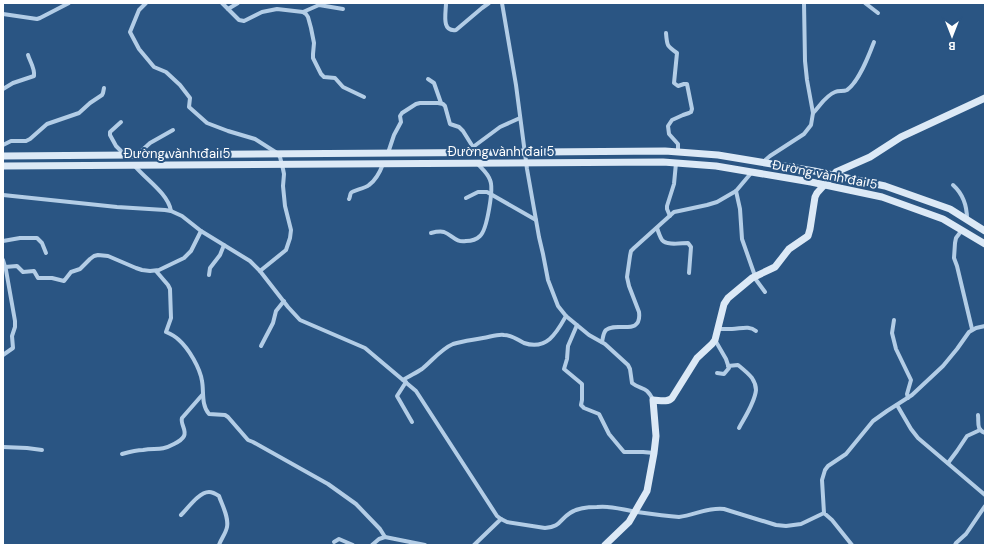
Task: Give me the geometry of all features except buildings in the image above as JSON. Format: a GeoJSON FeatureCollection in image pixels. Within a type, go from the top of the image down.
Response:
{"type":"FeatureCollection","features":[{"type":"Feature","properties":{"kind":"main road"},"geometry":{"type":"LineString","coordinates":[[605,545],[628,522],[647,491],[656,432],[652,400],[670,400],[697,358],[715,340],[726,301],[754,277],[775,268],[790,249],[808,236],[815,197],[824,184],[840,170],[870,157],[901,137],[985,98]]}},
{"type":"Feature","properties":{"kind":"main road","name":"Đường vành đai 5"},"geometry":{"type":"LineString","coordinates":[[3,156],[388,153],[472,150],[525,152],[666,151],[718,155],[763,162],[885,186],[950,209],[985,231]]}},
{"type":"Feature","properties":{"kind":"main road","name":"Đường vành đai 5"},"geometry":{"type":"LineString","coordinates":[[3,166],[526,162],[663,162],[716,166],[824,184],[882,197],[943,219],[985,244]]}},
{"type":"Feature","properties":{"kind":"street"},"geometry":{"type":"LineString","coordinates":[[3,14],[37,19],[69,3]]}},
{"type":"Feature","properties":{"kind":"street"},"geometry":{"type":"LineString","coordinates":[[146,3],[139,10],[130,30],[130,35],[154,67],[166,72],[182,86],[191,100],[189,107],[210,125],[255,139],[278,154],[280,157],[284,174],[283,186],[285,206],[291,230],[290,238],[286,250],[260,271]]}},
{"type":"Feature","properties":{"kind":"street"},"geometry":{"type":"LineString","coordinates":[[222,3],[239,20],[242,21],[262,12],[276,9],[303,12],[319,5],[343,9]]}},
{"type":"Feature","properties":{"kind":"street"},"geometry":{"type":"LineString","coordinates":[[228,9],[238,3]]}},
{"type":"Feature","properties":{"kind":"street"},"geometry":{"type":"LineString","coordinates":[[446,3],[445,25],[447,28],[454,31],[489,3]]}},
{"type":"Feature","properties":{"kind":"street"},"geometry":{"type":"LineString","coordinates":[[502,3],[516,85],[526,162],[548,280],[558,306],[566,316],[590,335],[602,342],[628,365],[632,383],[648,391],[652,400]]}},
{"type":"Feature","properties":{"kind":"street"},"geometry":{"type":"LineString","coordinates":[[763,162],[804,134],[809,130],[811,125],[813,113],[806,71],[804,3]]}},
{"type":"Feature","properties":{"kind":"street"},"geometry":{"type":"LineString","coordinates":[[865,3],[878,13]]}},
{"type":"Feature","properties":{"kind":"street"},"geometry":{"type":"LineString","coordinates":[[303,12],[308,17],[311,28],[314,43],[313,58],[322,76],[335,78],[343,87],[364,96]]}},
{"type":"Feature","properties":{"kind":"street"},"geometry":{"type":"LineString","coordinates":[[666,34],[667,44],[677,53],[674,84],[678,86],[687,84],[692,109],[691,112],[672,120],[668,126],[669,134],[678,144],[678,152]]}},
{"type":"Feature","properties":{"kind":"street"},"geometry":{"type":"LineString","coordinates":[[813,113],[822,101],[835,92],[846,90],[857,79],[874,42]]}},
{"type":"Feature","properties":{"kind":"street"},"geometry":{"type":"LineString","coordinates":[[3,89],[13,83],[34,76],[34,69],[30,63],[28,55]]}},
{"type":"Feature","properties":{"kind":"street"},"geometry":{"type":"LineString","coordinates":[[428,79],[434,83],[441,103],[445,106],[450,124],[461,128],[472,150],[500,127],[520,118]]}},
{"type":"Feature","properties":{"kind":"street"},"geometry":{"type":"LineString","coordinates":[[3,145],[11,141],[30,140],[46,124],[79,113],[102,95],[104,88]]}},
{"type":"Feature","properties":{"kind":"street"},"geometry":{"type":"LineString","coordinates":[[388,153],[394,135],[401,122],[400,116],[402,113],[418,104],[441,103]]}},
{"type":"Feature","properties":{"kind":"street"},"geometry":{"type":"LineString","coordinates":[[121,122],[110,132],[110,135],[116,146],[125,155]]}},
{"type":"Feature","properties":{"kind":"street"},"geometry":{"type":"LineString","coordinates":[[137,155],[150,143],[173,130]]}},
{"type":"Feature","properties":{"kind":"street"},"geometry":{"type":"LineString","coordinates":[[349,199],[352,191],[363,189],[370,184],[379,174],[383,163]]}},
{"type":"Feature","properties":{"kind":"street"},"geometry":{"type":"LineString","coordinates":[[431,232],[442,231],[458,241],[463,242],[479,237],[482,233],[487,219],[492,188],[486,173],[476,163]]}},
{"type":"Feature","properties":{"kind":"street"},"geometry":{"type":"LineString","coordinates":[[670,216],[667,206],[674,184],[676,163]]}},
{"type":"Feature","properties":{"kind":"street"},"geometry":{"type":"LineString","coordinates":[[134,165],[159,191],[169,204],[171,211]]}},
{"type":"Feature","properties":{"kind":"street"},"geometry":{"type":"LineString","coordinates":[[602,342],[605,332],[611,327],[631,327],[639,320],[639,312],[627,277],[631,251],[670,216],[679,210],[712,204],[736,191],[753,172]]}},
{"type":"Feature","properties":{"kind":"street"},"geometry":{"type":"LineString","coordinates":[[953,185],[962,195],[967,220]]}},
{"type":"Feature","properties":{"kind":"street"},"geometry":{"type":"LineString","coordinates":[[736,191],[740,209],[742,240],[754,277],[765,292]]}},
{"type":"Feature","properties":{"kind":"street"},"geometry":{"type":"LineString","coordinates":[[466,198],[478,192],[487,192],[536,220]]}},
{"type":"Feature","properties":{"kind":"street"},"geometry":{"type":"LineString","coordinates":[[3,195],[117,208],[160,209],[171,211],[182,216],[201,231],[244,257],[260,271],[300,320],[361,345],[405,381],[419,395],[497,516],[507,522],[551,528],[560,523],[568,514],[577,510],[606,506],[622,508],[635,512],[679,517],[708,509],[718,508],[776,525],[786,526],[801,524],[824,512]]}},
{"type":"Feature","properties":{"kind":"street"},"geometry":{"type":"LineString","coordinates":[[657,228],[665,242],[690,245],[689,273]]}},
{"type":"Feature","properties":{"kind":"street"},"geometry":{"type":"LineString","coordinates":[[962,230],[956,238],[954,258],[972,329]]}},
{"type":"Feature","properties":{"kind":"street"},"geometry":{"type":"LineString","coordinates":[[5,267],[17,266],[23,272],[34,271],[38,278],[49,278],[64,281],[70,272],[80,269],[94,256],[103,255],[113,257],[142,270],[156,271],[184,258],[188,254],[201,231]]}},
{"type":"Feature","properties":{"kind":"street"},"geometry":{"type":"LineString","coordinates":[[3,241],[20,238],[37,238],[42,243],[46,253]]}},
{"type":"Feature","properties":{"kind":"street"},"geometry":{"type":"LineString","coordinates":[[209,275],[210,268],[220,255],[224,245]]}},
{"type":"Feature","properties":{"kind":"street"},"geometry":{"type":"LineString","coordinates":[[3,260],[16,324],[12,336],[13,348],[3,355]]}},
{"type":"Feature","properties":{"kind":"street"},"geometry":{"type":"LineString","coordinates":[[156,271],[170,288],[171,318],[166,332],[178,339],[193,359],[202,379],[205,408],[209,414],[224,415],[232,421],[248,440],[331,486],[359,506],[380,528],[385,537]]}},
{"type":"Feature","properties":{"kind":"street"},"geometry":{"type":"LineString","coordinates":[[261,346],[273,324],[276,311],[284,301]]}},
{"type":"Feature","properties":{"kind":"street"},"geometry":{"type":"LineString","coordinates":[[412,422],[397,396],[405,381],[448,347],[458,343],[500,335],[509,336],[533,345],[539,344],[546,342],[556,333],[566,316]]}},
{"type":"Feature","properties":{"kind":"street"},"geometry":{"type":"LineString","coordinates":[[894,320],[892,333],[896,349],[911,380],[907,394],[908,398]]}},
{"type":"Feature","properties":{"kind":"street"},"geometry":{"type":"LineString","coordinates":[[577,325],[568,346],[567,360],[564,369],[582,384],[581,405],[599,414],[609,434],[624,452],[654,453]]}},
{"type":"Feature","properties":{"kind":"street"},"geometry":{"type":"LineString","coordinates":[[852,545],[824,512],[822,480],[825,470],[828,466],[846,454],[873,421],[908,398],[946,362],[972,329],[985,326]]}},
{"type":"Feature","properties":{"kind":"street"},"geometry":{"type":"LineString","coordinates":[[718,328],[745,328],[756,331]]}},
{"type":"Feature","properties":{"kind":"street"},"geometry":{"type":"LineString","coordinates":[[715,340],[726,359],[729,368],[724,374],[717,373]]}},
{"type":"Feature","properties":{"kind":"street"},"geometry":{"type":"LineString","coordinates":[[728,366],[738,365],[748,373],[756,386],[756,391],[752,401],[739,428]]}},
{"type":"Feature","properties":{"kind":"street"},"geometry":{"type":"LineString","coordinates":[[122,454],[164,448],[179,441],[185,434],[181,422],[182,418],[203,394]]}},
{"type":"Feature","properties":{"kind":"street"},"geometry":{"type":"LineString","coordinates":[[897,405],[914,434],[985,494]]}},
{"type":"Feature","properties":{"kind":"street"},"geometry":{"type":"LineString","coordinates":[[978,415],[980,430],[985,433]]}},
{"type":"Feature","properties":{"kind":"street"},"geometry":{"type":"LineString","coordinates":[[948,463],[958,451],[967,436],[980,430]]}},
{"type":"Feature","properties":{"kind":"street"},"geometry":{"type":"LineString","coordinates":[[3,447],[42,450]]}},
{"type":"Feature","properties":{"kind":"street"},"geometry":{"type":"LineString","coordinates":[[181,515],[198,497],[207,492],[212,492],[218,496],[224,508],[227,523],[227,528],[219,545]]}},
{"type":"Feature","properties":{"kind":"street"},"geometry":{"type":"LineString","coordinates":[[955,545],[966,534],[985,506]]}},
{"type":"Feature","properties":{"kind":"street"},"geometry":{"type":"LineString","coordinates":[[474,545],[501,519]]}},
{"type":"Feature","properties":{"kind":"street"},"geometry":{"type":"LineString","coordinates":[[372,545],[379,538],[385,537],[425,545]]}},
{"type":"Feature","properties":{"kind":"street"},"geometry":{"type":"LineString","coordinates":[[334,542],[339,539],[353,545]]}}]}
